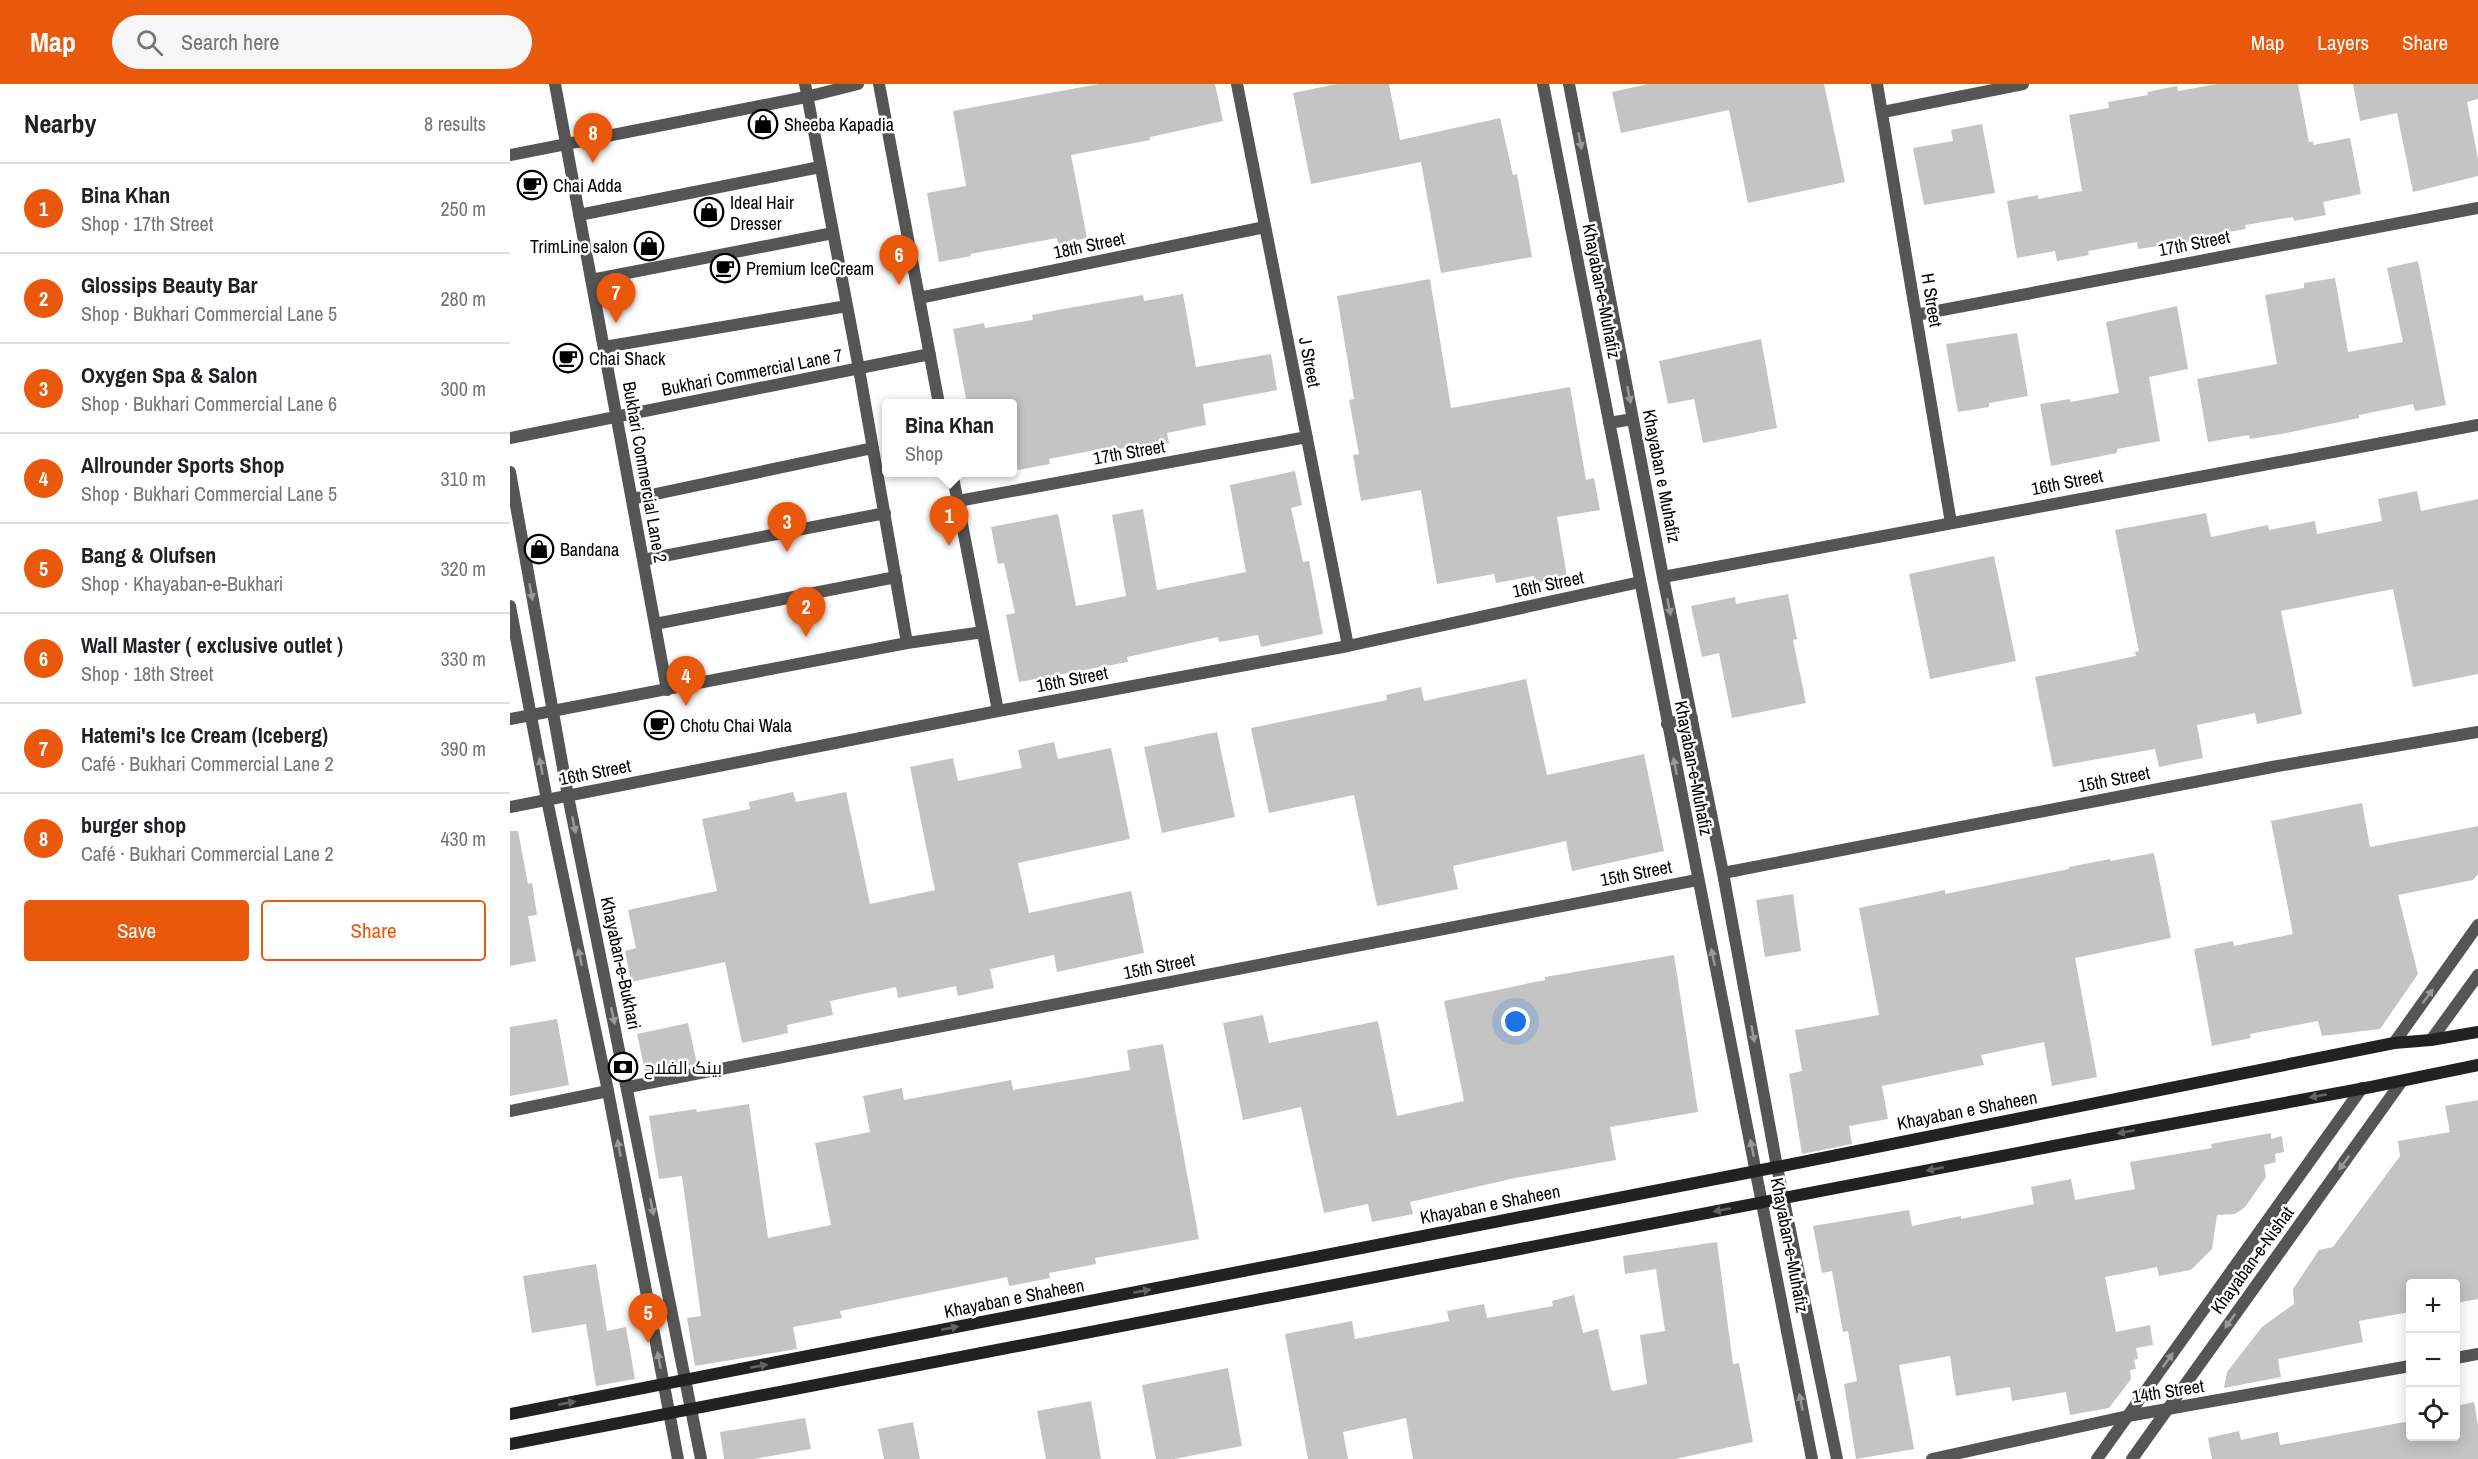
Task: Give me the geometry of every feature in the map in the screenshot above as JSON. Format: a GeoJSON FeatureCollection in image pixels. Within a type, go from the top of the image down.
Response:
{"type":"FeatureCollection","features":[{"type":"Feature","properties":{"kind":"main road","name":"Khayaban e Shaheen"},"geometry":{"type":"LineString","coordinates":[[510,1414],[1777,1167],[2394,1043],[2431,1040],[2478,1032]]}},
{"type":"Feature","properties":{"kind":"main road"},"geometry":{"type":"LineString","coordinates":[[510,1444],[2478,1065]]}},
{"type":"Feature","properties":{"kind":"street","name":"Bukhari Commercial Lane 2"},"geometry":{"type":"LineString","coordinates":[[555,84],[667,690]]}},
{"type":"Feature","properties":{"kind":"street"},"geometry":{"type":"LineString","coordinates":[[805,84],[859,369],[907,643]]}},
{"type":"Feature","properties":{"kind":"street"},"geometry":{"type":"LineString","coordinates":[[510,155],[806,97],[858,84]]}},
{"type":"Feature","properties":{"kind":"street"},"geometry":{"type":"LineString","coordinates":[[879,84],[938,399]]}},
{"type":"Feature","properties":{"kind":"street","name":"J Street"},"geometry":{"type":"LineString","coordinates":[[1237,84],[1348,646]]}},
{"type":"Feature","properties":{"kind":"street","name":"Khayaban-e-Muhafiz"},"geometry":{"type":"LineString","coordinates":[[1543,84],[1697,880],[1764,1202],[1812,1459]]}},
{"type":"Feature","properties":{"kind":"street","name":"Khayaban e Muhafiz"},"geometry":{"type":"LineString","coordinates":[[1569,84],[1663,577],[1723,873]]}},
{"type":"Feature","properties":{"kind":"street","name":"H Street"},"geometry":{"type":"LineString","coordinates":[[1877,84],[1951,523]]}},
{"type":"Feature","properties":{"kind":"street"},"geometry":{"type":"LineString","coordinates":[[1883,112],[2023,84]]}},
{"type":"Feature","properties":{"kind":"street"},"geometry":{"type":"LineString","coordinates":[[579,215],[820,166]]}},
{"type":"Feature","properties":{"kind":"street","name":"17th Street"},"geometry":{"type":"LineString","coordinates":[[1916,315],[2478,208]]}},
{"type":"Feature","properties":{"kind":"street","name":"18th Street"},"geometry":{"type":"LineString","coordinates":[[919,298],[1265,227]]}},
{"type":"Feature","properties":{"kind":"street"},"geometry":{"type":"LineString","coordinates":[[591,280],[833,233]]}},
{"type":"Feature","properties":{"kind":"street"},"geometry":{"type":"LineString","coordinates":[[604,347],[847,306]]}},
{"type":"Feature","properties":{"kind":"street","name":"Bukhari Commercial Lane 7"},"geometry":{"type":"LineString","coordinates":[[510,438],[930,354]]}},
{"type":"Feature","properties":{"kind":"street"},"geometry":{"type":"LineString","coordinates":[[1609,423],[1633,419]]}},
{"type":"Feature","properties":{"kind":"street","name":"16th Street"},"geometry":{"type":"LineString","coordinates":[[1663,577],[2478,425]]}},
{"type":"Feature","properties":{"kind":"street","name":"17th Street"},"geometry":{"type":"LineString","coordinates":[[958,501],[1307,437]]}},
{"type":"Feature","properties":{"kind":"street"},"geometry":{"type":"LineString","coordinates":[[632,499],[873,448]]}},
{"type":"Feature","properties":{"kind":"street","name":"Khayaban-e-Bukhari"},"geometry":{"type":"LineString","coordinates":[[510,472],[567,796],[628,1087],[701,1459]]}},
{"type":"Feature","properties":{"kind":"street"},"geometry":{"type":"LineString","coordinates":[[953,477],[998,711]]}},
{"type":"Feature","properties":{"kind":"street"},"geometry":{"type":"LineString","coordinates":[[643,560],[885,513]]}},
{"type":"Feature","properties":{"kind":"street"},"geometry":{"type":"LineString","coordinates":[[655,624],[896,577]]}},
{"type":"Feature","properties":{"kind":"street","name":"16th Street"},"geometry":{"type":"LineString","coordinates":[[510,807],[998,711],[1348,646],[1640,582]]}},
{"type":"Feature","properties":{"kind":"street"},"geometry":{"type":"LineString","coordinates":[[510,606],[547,800],[608,1091],[678,1459]]}},
{"type":"Feature","properties":{"kind":"street"},"geometry":{"type":"LineString","coordinates":[[510,719],[907,643],[982,632]]}},
{"type":"Feature","properties":{"kind":"street"},"geometry":{"type":"LineString","coordinates":[[1667,724],[1692,718]]}},
{"type":"Feature","properties":{"kind":"street","name":"15th Street"},"geometry":{"type":"LineString","coordinates":[[1723,873],[2272,767],[2478,732]]}},
{"type":"Feature","properties":{"kind":"street","name":"Khayaban-e-Muhafiz"},"geometry":{"type":"LineString","coordinates":[[1723,873],[1777,1167],[1836,1459]]}},
{"type":"Feature","properties":{"kind":"street","name":"15th Street"},"geometry":{"type":"LineString","coordinates":[[628,1087],[1697,880]]}},
{"type":"Feature","properties":{"kind":"street"},"geometry":{"type":"LineString","coordinates":[[2394,1043],[2478,925]]}},
{"type":"Feature","properties":{"kind":"street"},"geometry":{"type":"LineString","coordinates":[[2431,1040],[2478,975]]}},
{"type":"Feature","properties":{"kind":"street","name":"Khayaban-e-Nishat"},"geometry":{"type":"LineString","coordinates":[[2132,1459],[2402,1081]]}},
{"type":"Feature","properties":{"kind":"street","name":"Khayaban-e-Nishat"},"geometry":{"type":"LineString","coordinates":[[2097,1459],[2362,1088]]}},
{"type":"Feature","properties":{"kind":"street"},"geometry":{"type":"LineString","coordinates":[[510,1111],[608,1091]]}},
{"type":"Feature","properties":{"kind":"street"},"geometry":{"type":"LineString","coordinates":[[2460,1358],[2478,1354]]}},
{"type":"Feature","properties":{"kind":"street","name":"14th Street"},"geometry":{"type":"LineString","coordinates":[[1932,1459],[2128,1416],[2406,1367]]}},
{"type":"Feature","properties":{"kind":"building"},"geometry":{"type":"Polygon","coordinates":[[[1099,84],[1215,84],[1223,121],[1150,137],[1150,140],[1071,155],[1087,238],[1058,244],[1057,238],[939,262],[927,193],[966,186],[953,111],[1099,84]]]}},
{"type":"Feature","properties":{"kind":"building"},"geometry":{"type":"Polygon","coordinates":[[[1337,84],[1389,84],[1400,140],[1500,118],[1513,175],[1517,174],[1532,257],[1441,273],[1421,162],[1311,184],[1293,93],[1337,84]]]}},
{"type":"Feature","properties":{"kind":"building"},"geometry":{"type":"Polygon","coordinates":[[[1648,84],[1824,84],[1845,182],[1748,203],[1729,110],[1621,133],[1612,92],[1648,84]]]}},
{"type":"Feature","properties":{"kind":"building"},"geometry":{"type":"Polygon","coordinates":[[[2217,84],[2298,84],[2309,142],[2313,141],[2313,145],[2350,138],[2361,194],[2323,202],[2326,215],[2294,221],[2293,217],[2245,225],[2246,229],[2206,236],[2207,239],[2138,249],[2137,242],[2088,251],[2089,255],[2057,261],[2055,251],[2017,258],[2007,201],[2038,195],[2038,199],[2082,191],[2069,115],[2109,108],[2108,102],[2148,95],[2147,92],[2177,86],[2178,91],[2217,84]]]}},
{"type":"Feature","properties":{"kind":"building"},"geometry":{"type":"Polygon","coordinates":[[[2353,84],[2478,84],[2478,99],[2467,102],[2478,159],[2478,176],[2413,192],[2397,113],[2360,121],[2353,84]]]}},
{"type":"Feature","properties":{"kind":"building"},"geometry":{"type":"Polygon","coordinates":[[[1982,124],[1995,193],[1924,205],[1913,148],[1953,141],[1951,130],[1982,124]]]}},
{"type":"Feature","properties":{"kind":"building"},"geometry":{"type":"Polygon","coordinates":[[[2418,261],[2446,405],[2415,411],[2413,404],[2281,434],[2250,439],[2249,435],[2208,442],[2197,379],[2277,364],[2265,295],[2304,288],[2304,283],[2335,278],[2348,352],[2403,342],[2387,268],[2418,261]]]}},
{"type":"Feature","properties":{"kind":"building"},"geometry":{"type":"Polygon","coordinates":[[[1430,279],[1451,408],[1570,387],[1586,480],[1594,478],[1600,510],[1557,517],[1567,577],[1535,583],[1534,576],[1496,583],[1494,574],[1437,584],[1421,490],[1361,501],[1353,455],[1359,454],[1349,400],[1354,399],[1337,296],[1430,279]]]}},
{"type":"Feature","properties":{"kind":"building"},"geometry":{"type":"Polygon","coordinates":[[[1183,294],[1196,367],[1271,354],[1277,390],[1203,404],[1206,425],[1167,433],[1169,443],[1096,453],[1095,450],[1049,459],[1050,464],[1018,470],[1017,399],[966,399],[953,329],[984,323],[985,328],[1033,320],[1032,315],[1143,295],[1144,301],[1183,294]]]}},
{"type":"Feature","properties":{"kind":"building"},"geometry":{"type":"Polygon","coordinates":[[[2177,306],[2188,369],[2149,377],[2160,441],[2117,449],[2117,453],[2051,466],[2040,404],[2070,399],[2070,402],[2119,393],[2106,322],[2177,306]]]}},
{"type":"Feature","properties":{"kind":"building"},"geometry":{"type":"Polygon","coordinates":[[[2017,333],[2028,396],[1989,403],[1989,407],[1958,412],[1946,344],[2017,333]]]}},
{"type":"Feature","properties":{"kind":"building"},"geometry":{"type":"Polygon","coordinates":[[[1761,339],[1777,428],[1703,443],[1694,399],[1668,404],[1659,361],[1761,339]]]}},
{"type":"Feature","properties":{"kind":"building"},"geometry":{"type":"Polygon","coordinates":[[[1295,471],[1302,505],[1291,508],[1303,562],[1309,561],[1323,634],[1261,647],[1258,635],[1219,642],[1218,637],[1127,657],[1128,662],[1019,682],[1006,615],[1015,613],[1004,563],[998,564],[991,527],[1058,514],[1076,606],[1126,596],[1112,515],[1143,509],[1157,590],[1246,572],[1230,485],[1295,471]]]}},
{"type":"Feature","properties":{"kind":"building"},"geometry":{"type":"Polygon","coordinates":[[[2417,491],[2421,511],[2478,499],[2478,674],[2413,687],[2393,589],[2281,611],[2302,714],[2257,724],[2255,713],[2197,725],[2203,758],[2159,767],[2155,749],[2053,767],[2035,677],[2136,656],[2135,652],[2139,651],[2115,530],[2206,513],[2211,537],[2268,525],[2269,530],[2315,521],[2317,534],[2382,521],[2378,499],[2417,491]]]}},
{"type":"Feature","properties":{"kind":"building"},"geometry":{"type":"Polygon","coordinates":[[[1994,556],[2016,661],[1930,679],[1909,574],[1994,556]]]}},
{"type":"Feature","properties":{"kind":"building"},"geometry":{"type":"Polygon","coordinates":[[[1788,594],[1797,639],[1793,640],[1806,703],[1732,718],[1719,653],[1702,657],[1691,606],[1735,597],[1736,604],[1788,594]]]}},
{"type":"Feature","properties":{"kind":"building"},"geometry":{"type":"Polygon","coordinates":[[[1526,679],[1547,775],[1644,754],[1664,851],[1572,871],[1566,841],[1453,866],[1458,889],[1377,906],[1354,795],[1269,813],[1251,728],[1387,700],[1386,695],[1421,687],[1424,701],[1526,679]]]}},
{"type":"Feature","properties":{"kind":"building"},"geometry":{"type":"Polygon","coordinates":[[[1217,732],[1235,817],[1162,833],[1144,747],[1217,732]]]}},
{"type":"Feature","properties":{"kind":"building"},"geometry":{"type":"Polygon","coordinates":[[[1054,742],[1058,759],[1111,748],[1130,839],[1018,863],[1029,913],[1131,891],[1144,953],[1057,972],[1054,955],[990,969],[994,988],[958,996],[956,986],[898,998],[896,987],[830,1001],[833,1015],[787,1025],[788,1033],[742,1043],[725,962],[631,982],[625,951],[636,948],[628,910],[717,891],[702,819],[750,809],[749,802],[793,792],[796,802],[846,792],[870,904],[935,890],[910,767],[953,758],[958,781],[1022,768],[1018,750],[1054,742]]]}},
{"type":"Feature","properties":{"kind":"building"},"geometry":{"type":"Polygon","coordinates":[[[2362,803],[2370,847],[2478,826],[2478,874],[2473,880],[2398,895],[2418,974],[2380,1029],[2322,1036],[2318,1021],[2250,1034],[2251,1038],[2212,1046],[2194,949],[2233,941],[2234,946],[2293,934],[2271,821],[2362,803]]]}},
{"type":"Feature","properties":{"kind":"building"},"geometry":{"type":"Polygon","coordinates":[[[510,831],[518,831],[528,884],[532,883],[537,915],[528,916],[536,961],[510,966],[510,831]]]}},
{"type":"Feature","properties":{"kind":"building"},"geometry":{"type":"Polygon","coordinates":[[[2154,853],[2171,938],[2075,958],[2097,1077],[2052,1086],[2044,1042],[1981,1055],[1984,1065],[1882,1086],[1888,1119],[1849,1126],[1852,1144],[1802,1154],[1789,1074],[1802,1071],[1795,1030],[1879,1015],[1859,908],[1945,890],[1945,894],[2110,859],[2111,861],[2154,853]]]}},
{"type":"Feature","properties":{"kind":"building"},"geometry":{"type":"Polygon","coordinates":[[[1793,894],[1801,951],[1765,957],[1756,900],[1793,894]]]}},
{"type":"Feature","properties":{"kind":"building"},"geometry":{"type":"Polygon","coordinates":[[[1674,955],[1698,1112],[1610,1127],[1616,1160],[1515,1178],[1410,1202],[1413,1214],[1372,1222],[1368,1204],[1324,1213],[1301,1107],[1243,1120],[1223,1023],[1263,1015],[1269,1043],[1378,1021],[1397,1116],[1464,1101],[1444,1001],[1545,980],[1545,977],[1674,955]]]}},
{"type":"Feature","properties":{"kind":"building"},"geometry":{"type":"Polygon","coordinates":[[[557,1019],[569,1085],[510,1096],[510,1027],[557,1019]]]}},
{"type":"Feature","properties":{"kind":"building"},"geometry":{"type":"Polygon","coordinates":[[[688,1023],[697,1064],[646,1075],[637,1034],[688,1023]]]}},
{"type":"Feature","properties":{"kind":"building"},"geometry":{"type":"Polygon","coordinates":[[[1163,1044],[1199,1239],[1095,1258],[1096,1264],[1049,1273],[1050,1278],[1009,1286],[1007,1277],[840,1311],[842,1318],[793,1327],[797,1349],[695,1366],[687,1318],[701,1316],[682,1176],[659,1179],[649,1116],[749,1104],[768,1238],[831,1225],[815,1143],[870,1132],[863,1096],[902,1088],[904,1100],[1011,1080],[1013,1090],[1130,1070],[1127,1050],[1163,1044]]]}},
{"type":"Feature","properties":{"kind":"building"},"geometry":{"type":"Polygon","coordinates":[[[2478,1100],[2478,1299],[2460,1302],[2460,1279],[2406,1279],[2406,1313],[2359,1321],[2363,1342],[2278,1359],[2281,1377],[2224,1388],[2227,1372],[2262,1327],[2294,1304],[2293,1289],[2319,1250],[2333,1247],[2400,1156],[2398,1141],[2450,1132],[2445,1106],[2478,1100]]]}},
{"type":"Feature","properties":{"kind":"building"},"geometry":{"type":"Polygon","coordinates":[[[2271,1133],[2271,1139],[2282,1136],[2284,1152],[2275,1154],[2276,1162],[2264,1165],[2266,1177],[2245,1207],[2235,1214],[2217,1215],[2212,1249],[2191,1270],[2159,1276],[2157,1267],[2105,1277],[2116,1332],[2150,1325],[2153,1345],[2136,1348],[2138,1359],[2134,1360],[2136,1369],[2130,1370],[2131,1379],[2109,1408],[2070,1415],[2066,1392],[2012,1401],[2010,1387],[1956,1396],[1950,1356],[1899,1365],[1914,1449],[1856,1459],[1844,1384],[1857,1381],[1848,1331],[1843,1332],[1832,1271],[1822,1273],[1813,1226],[1909,1210],[1912,1226],[1961,1216],[1961,1219],[2034,1204],[2031,1187],[2071,1179],[2075,1200],[2135,1189],[2130,1162],[2212,1148],[2211,1144],[2271,1133]]]}},
{"type":"Feature","properties":{"kind":"building"},"geometry":{"type":"Polygon","coordinates":[[[1717,1242],[1733,1364],[1739,1363],[1753,1442],[1675,1459],[1413,1459],[1406,1418],[1343,1432],[1348,1459],[1308,1459],[1285,1334],[1352,1321],[1355,1339],[1449,1321],[1447,1311],[1484,1304],[1487,1318],[1553,1306],[1552,1301],[1574,1295],[1583,1333],[1598,1329],[1611,1389],[1613,1391],[1647,1384],[1640,1335],[1665,1331],[1656,1269],[1625,1274],[1623,1256],[1717,1242]]]}},
{"type":"Feature","properties":{"kind":"building"},"geometry":{"type":"Polygon","coordinates":[[[596,1264],[607,1331],[626,1327],[635,1379],[596,1386],[586,1324],[532,1333],[523,1276],[596,1264]]]}},
{"type":"Feature","properties":{"kind":"building"},"geometry":{"type":"Polygon","coordinates":[[[1228,1368],[1242,1446],[1174,1459],[1156,1459],[1142,1385],[1228,1368]]]}},
{"type":"Feature","properties":{"kind":"building"},"geometry":{"type":"Polygon","coordinates":[[[1091,1401],[1101,1459],[1046,1459],[1037,1411],[1091,1401]]]}},
{"type":"Feature","properties":{"kind":"building"},"geometry":{"type":"Polygon","coordinates":[[[2474,1402],[2478,1425],[2478,1459],[2212,1459],[2208,1438],[2239,1431],[2241,1440],[2278,1432],[2280,1445],[2406,1422],[2406,1441],[2460,1441],[2460,1405],[2474,1402]]]}},
{"type":"Feature","properties":{"kind":"building"},"geometry":{"type":"Polygon","coordinates":[[[805,1418],[811,1449],[754,1459],[724,1459],[720,1432],[805,1418]]]}},
{"type":"Feature","properties":{"kind":"building"},"geometry":{"type":"Polygon","coordinates":[[[913,1422],[920,1459],[884,1459],[878,1429],[913,1422]]]}},
{"type":"Feature","properties":{"kind":"place","name":"Sheeba Kapadia"},"geometry":{"type":"Point","coordinates":[763,124]}},
{"type":"Feature","properties":{"kind":"place","name":"burger shop"},"geometry":{"type":"Point","coordinates":[593,163]}},
{"type":"Feature","properties":{"kind":"place","name":"Chai Adda"},"geometry":{"type":"Point","coordinates":[532,185]}},
{"type":"Feature","properties":{"kind":"place","name":"Ideal Hair Dresser"},"geometry":{"type":"Point","coordinates":[709,212]}},
{"type":"Feature","properties":{"kind":"place","name":"TrimLine salon"},"geometry":{"type":"Point","coordinates":[649,246]}},
{"type":"Feature","properties":{"kind":"place","name":"Premium IceCream"},"geometry":{"type":"Point","coordinates":[725,268]}},
{"type":"Feature","properties":{"kind":"place","name":"Wall Master ( exclusive outlet )"},"geometry":{"type":"Point","coordinates":[899,285]}},
{"type":"Feature","properties":{"kind":"place","name":"Hatemi's Ice Cream (Iceberg)"},"geometry":{"type":"Point","coordinates":[616,323]}},
{"type":"Feature","properties":{"kind":"place","name":"Chai Shack"},"geometry":{"type":"Point","coordinates":[568,358]}},
{"type":"Feature","properties":{"kind":"place","name":"Bina Khan"},"geometry":{"type":"Point","coordinates":[949,546]}},
{"type":"Feature","properties":{"kind":"place","name":"Bandana"},"geometry":{"type":"Point","coordinates":[539,549]}},
{"type":"Feature","properties":{"kind":"place","name":"Oxygen Spa & Salon"},"geometry":{"type":"Point","coordinates":[787,552]}},
{"type":"Feature","properties":{"kind":"place","name":"Glossips Beauty Bar"},"geometry":{"type":"Point","coordinates":[806,637]}},
{"type":"Feature","properties":{"kind":"place","name":"Allrounder Sports Shop"},"geometry":{"type":"Point","coordinates":[686,706]}},
{"type":"Feature","properties":{"kind":"place","name":"Chotu Chai Wala"},"geometry":{"type":"Point","coordinates":[659,725]}},
{"type":"Feature","properties":{"kind":"place","name":"بینک الفلاح"},"geometry":{"type":"Point","coordinates":[623,1067]}},
{"type":"Feature","properties":{"kind":"place","name":"Bang & Olufsen"},"geometry":{"type":"Point","coordinates":[648,1343]}}]}
